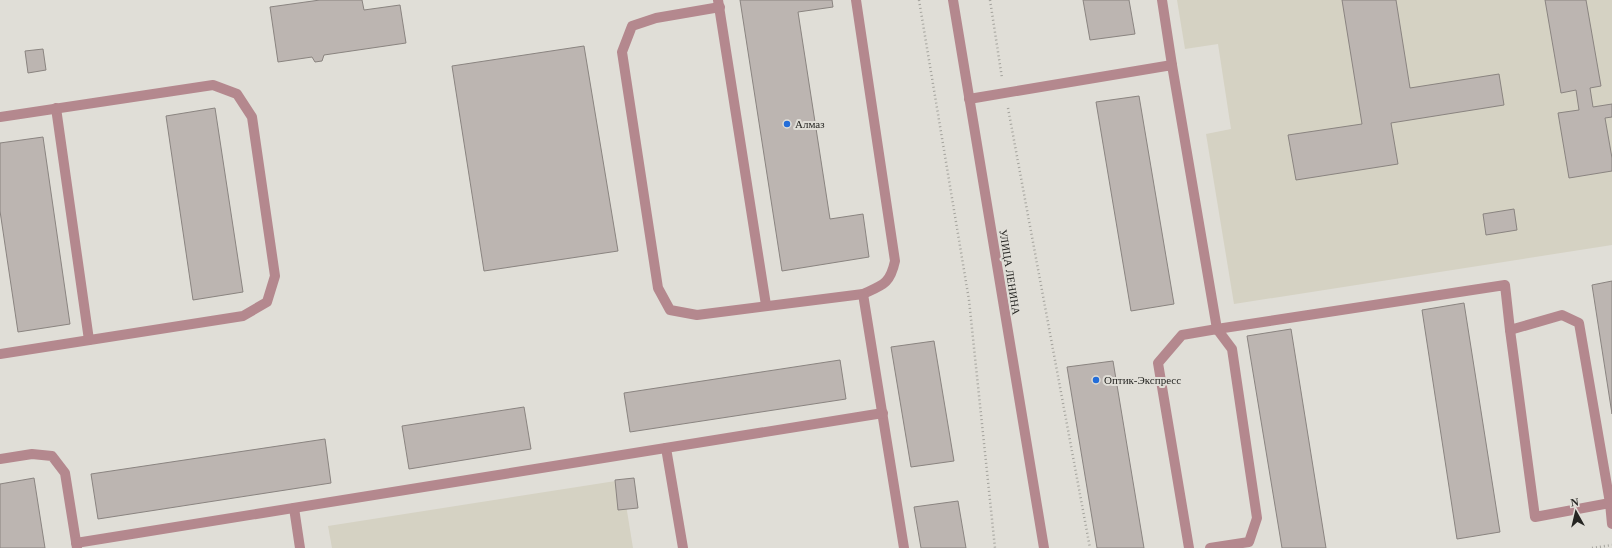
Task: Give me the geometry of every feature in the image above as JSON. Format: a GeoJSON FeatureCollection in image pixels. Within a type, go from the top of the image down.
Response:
{"type":"FeatureCollection","features":[{"type":"Feature","properties":{"kind":"street"},"geometry":{"type":"LineString","coordinates":[[766,305],[719,4],[656,18],[632,26],[622,52],[658,288],[670,310],[697,315],[766,305],[863,294],[881,286],[891,276],[895,261],[856,0]]}},
{"type":"Feature","properties":{"kind":"street","name":"УЛИЦА ЛЕНИНА"},"geometry":{"type":"LineString","coordinates":[[953,0],[1044,548]]}},
{"type":"Feature","properties":{"kind":"street"},"geometry":{"type":"LineString","coordinates":[[1162,0],[1217,329],[1232,348],[1258,518],[1249,542],[1210,548]]}},
{"type":"Feature","properties":{"kind":"street"},"geometry":{"type":"LineString","coordinates":[[969,99],[1172,65]]}},
{"type":"Feature","properties":{"kind":"street"},"geometry":{"type":"LineString","coordinates":[[0,117],[213,85],[237,94],[252,117],[275,276],[267,302],[243,316],[0,354]]}},
{"type":"Feature","properties":{"kind":"street"},"geometry":{"type":"LineString","coordinates":[[56,108],[89,340]]}},
{"type":"Feature","properties":{"kind":"street"},"geometry":{"type":"LineString","coordinates":[[1189,548],[1158,363],[1182,335],[1505,285],[1535,517],[1610,503]]}},
{"type":"Feature","properties":{"kind":"street"},"geometry":{"type":"LineString","coordinates":[[863,294],[904,548]]}},
{"type":"Feature","properties":{"kind":"street"},"geometry":{"type":"LineString","coordinates":[[1510,330],[1562,315],[1579,323],[1610,503],[1612,524]]}},
{"type":"Feature","properties":{"kind":"street"},"geometry":{"type":"LineString","coordinates":[[0,459],[32,454],[52,456],[64,473],[76,546],[294,508],[883,413]]}},
{"type":"Feature","properties":{"kind":"street"},"geometry":{"type":"LineString","coordinates":[[666,448],[683,548]]}},
{"type":"Feature","properties":{"kind":"street"},"geometry":{"type":"LineString","coordinates":[[294,508],[300,548]]}},
{"type":"Feature","properties":{"kind":"path"},"geometry":{"type":"LineString","coordinates":[[919,0],[969,300],[995,548]]}},
{"type":"Feature","properties":{"kind":"path"},"geometry":{"type":"LineString","coordinates":[[990,0],[1005,94],[1090,548]]}},
{"type":"Feature","properties":{"kind":"path"},"geometry":{"type":"LineString","coordinates":[[1592,548],[1612,545]]}},
{"type":"Feature","properties":{"kind":"shaded area"},"geometry":{"type":"Polygon","coordinates":[[[1177,0],[1612,0],[1612,245],[1234,304],[1206,134],[1231,129],[1218,44],[1185,49],[1177,0]]]}},
{"type":"Feature","properties":{"kind":"shaded area"},"geometry":{"type":"Polygon","coordinates":[[[622,480],[633,548],[332,548],[328,526],[622,480]]]}},
{"type":"Feature","properties":{"kind":"building"},"geometry":{"type":"Polygon","coordinates":[[[320,0],[362,0],[364,10],[400,5],[406,43],[324,55],[322,61],[315,62],[312,57],[278,62],[270,7],[320,0]]]}},
{"type":"Feature","properties":{"kind":"building","name":"Алмаз"},"geometry":{"type":"Polygon","coordinates":[[[740,0],[832,0],[833,7],[798,12],[830,219],[863,214],[869,257],[782,271],[740,0]]]}},
{"type":"Feature","properties":{"kind":"building"},"geometry":{"type":"Polygon","coordinates":[[[1083,0],[1129,0],[1135,34],[1090,40],[1083,0]]]}},
{"type":"Feature","properties":{"kind":"building"},"geometry":{"type":"Polygon","coordinates":[[[1342,0],[1396,0],[1410,88],[1499,74],[1504,105],[1391,123],[1398,164],[1296,180],[1288,135],[1362,124],[1342,0]]]}},
{"type":"Feature","properties":{"kind":"building"},"geometry":{"type":"Polygon","coordinates":[[[1545,0],[1586,0],[1601,86],[1590,88],[1593,107],[1612,104],[1612,117],[1605,118],[1612,158],[1612,171],[1569,178],[1558,113],[1579,110],[1576,90],[1561,93],[1545,0]]]}},
{"type":"Feature","properties":{"kind":"building"},"geometry":{"type":"Polygon","coordinates":[[[584,46],[618,251],[484,271],[452,66],[584,46]]]}},
{"type":"Feature","properties":{"kind":"building"},"geometry":{"type":"Polygon","coordinates":[[[43,49],[46,70],[28,73],[25,51],[43,49]]]}},
{"type":"Feature","properties":{"kind":"building"},"geometry":{"type":"Polygon","coordinates":[[[1139,96],[1174,304],[1131,311],[1096,102],[1139,96]]]}},
{"type":"Feature","properties":{"kind":"building"},"geometry":{"type":"Polygon","coordinates":[[[215,108],[243,292],[193,300],[166,116],[215,108]]]}},
{"type":"Feature","properties":{"kind":"building"},"geometry":{"type":"Polygon","coordinates":[[[43,137],[70,324],[18,332],[0,211],[0,143],[43,137]]]}},
{"type":"Feature","properties":{"kind":"building"},"geometry":{"type":"Polygon","coordinates":[[[1514,209],[1517,230],[1486,235],[1483,214],[1514,209]]]}},
{"type":"Feature","properties":{"kind":"building"},"geometry":{"type":"Polygon","coordinates":[[[1612,281],[1612,414],[1592,285],[1612,281]]]}},
{"type":"Feature","properties":{"kind":"building"},"geometry":{"type":"Polygon","coordinates":[[[1464,303],[1500,532],[1457,539],[1422,310],[1464,303]]]}},
{"type":"Feature","properties":{"kind":"building"},"geometry":{"type":"Polygon","coordinates":[[[1291,329],[1326,548],[1282,548],[1247,336],[1291,329]]]}},
{"type":"Feature","properties":{"kind":"building"},"geometry":{"type":"Polygon","coordinates":[[[934,341],[954,461],[911,467],[891,347],[934,341]]]}},
{"type":"Feature","properties":{"kind":"building"},"geometry":{"type":"Polygon","coordinates":[[[840,360],[846,399],[630,432],[624,393],[840,360]]]}},
{"type":"Feature","properties":{"kind":"building"},"geometry":{"type":"Polygon","coordinates":[[[1113,361],[1144,548],[1097,548],[1067,367],[1113,361]]]}},
{"type":"Feature","properties":{"kind":"building"},"geometry":{"type":"Polygon","coordinates":[[[524,407],[531,449],[409,469],[402,426],[524,407]]]}},
{"type":"Feature","properties":{"kind":"building"},"geometry":{"type":"Polygon","coordinates":[[[325,439],[331,483],[98,519],[91,474],[325,439]]]}},
{"type":"Feature","properties":{"kind":"building"},"geometry":{"type":"Polygon","coordinates":[[[34,478],[45,548],[0,548],[0,484],[34,478]]]}},
{"type":"Feature","properties":{"kind":"building"},"geometry":{"type":"Polygon","coordinates":[[[634,478],[638,508],[618,510],[615,480],[634,478]]]}},
{"type":"Feature","properties":{"kind":"building"},"geometry":{"type":"Polygon","coordinates":[[[958,501],[966,548],[921,548],[914,507],[958,501]]]}},
{"type":"Feature","properties":{"kind":"place","name":"Алмаз"},"geometry":{"type":"Point","coordinates":[787,124]}},
{"type":"Feature","properties":{"kind":"place","name":"Оптик-Экспресс"},"geometry":{"type":"Point","coordinates":[1096,380]}}]}
